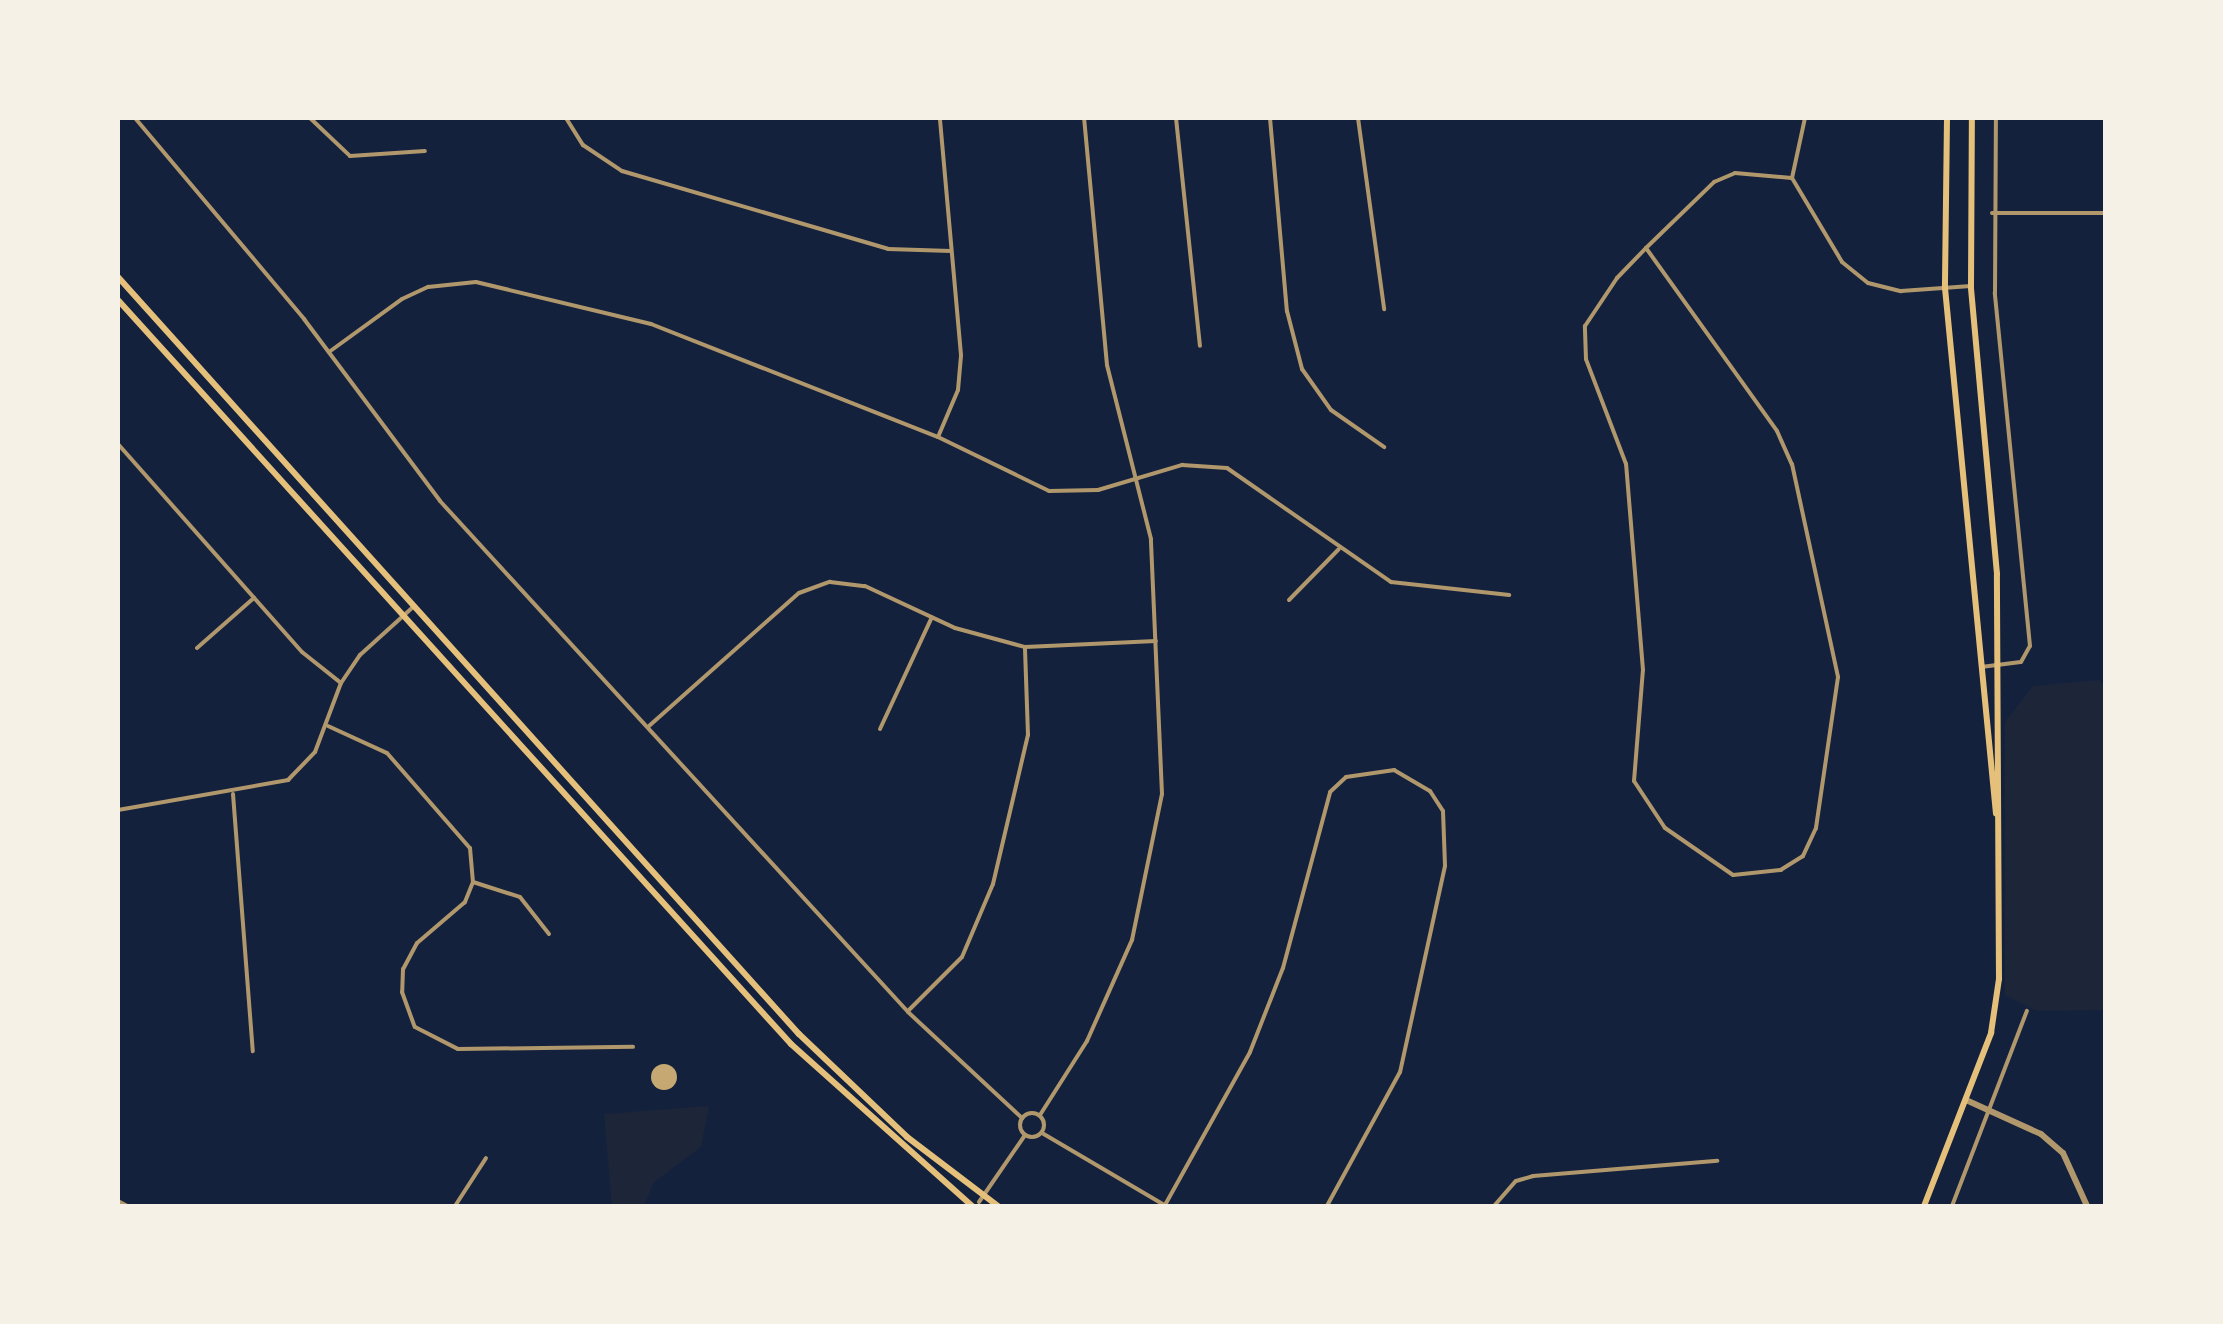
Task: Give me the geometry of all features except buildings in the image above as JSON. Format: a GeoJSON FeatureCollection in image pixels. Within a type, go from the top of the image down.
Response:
{"type":"FeatureCollection","features":[{"type":"Feature","properties":{"kind":"main road"},"geometry":{"type":"LineString","coordinates":[[1947,118],[1945,288],[1996,814]]}},
{"type":"Feature","properties":{"kind":"main road"},"geometry":{"type":"LineString","coordinates":[[1924,1206],[1966,1100],[1999,996],[1996,550],[1971,286],[1972,118]]}},
{"type":"Feature","properties":{"kind":"main road"},"geometry":{"type":"LineString","coordinates":[[118,277],[412,608],[820,1056],[981,1199],[998,1206]]}},
{"type":"Feature","properties":{"kind":"main road"},"geometry":{"type":"LineString","coordinates":[[118,300],[401,617],[791,1044],[972,1206]]}},
{"type":"Feature","properties":{"kind":"street"},"geometry":{"type":"LineString","coordinates":[[135,118],[329,352],[440,501],[908,1012],[1022,1118],[1025,1135],[981,1199]]}},
{"type":"Feature","properties":{"kind":"street"},"geometry":{"type":"LineString","coordinates":[[310,118],[350,156],[425,151]]}},
{"type":"Feature","properties":{"kind":"street"},"geometry":{"type":"LineString","coordinates":[[566,118],[583,145],[622,171],[888,249],[951,251]]}},
{"type":"Feature","properties":{"kind":"street"},"geometry":{"type":"LineString","coordinates":[[938,437],[961,372],[940,118]]}},
{"type":"Feature","properties":{"kind":"street"},"geometry":{"type":"LineString","coordinates":[[1042,1133],[1040,1115],[1113,988],[1149,886],[1162,794],[1151,539],[1107,365],[1084,118]]}},
{"type":"Feature","properties":{"kind":"street"},"geometry":{"type":"LineString","coordinates":[[1176,118],[1200,346]]}},
{"type":"Feature","properties":{"kind":"street"},"geometry":{"type":"LineString","coordinates":[[1270,118],[1287,311],[1302,369],[1331,410],[1384,447]]}},
{"type":"Feature","properties":{"kind":"street"},"geometry":{"type":"LineString","coordinates":[[1358,118],[1384,309]]}},
{"type":"Feature","properties":{"kind":"street"},"geometry":{"type":"LineString","coordinates":[[1805,118],[1792,178],[1853,275],[1884,289],[1971,286]]}},
{"type":"Feature","properties":{"kind":"street"},"geometry":{"type":"LineString","coordinates":[[1981,667],[2021,662],[2030,646],[1992,213],[1996,118]]}},
{"type":"Feature","properties":{"kind":"street"},"geometry":{"type":"LineString","coordinates":[[1646,248],[1777,431],[1802,495],[1838,677],[1838,715],[1816,828],[1803,856],[1781,870],[1755,877],[1713,866],[1665,828],[1634,781],[1643,670],[1626,464],[1586,359],[1585,326],[1597,298],[1646,248],[1714,182],[1757,171],[1792,178]]}},
{"type":"Feature","properties":{"kind":"street"},"geometry":{"type":"LineString","coordinates":[[1992,213],[2105,213]]}},
{"type":"Feature","properties":{"kind":"street"},"geometry":{"type":"LineString","coordinates":[[329,352],[402,299],[428,287],[476,282],[651,324],[938,437],[1049,491],[1098,490],[1182,465],[1227,468],[1339,549],[1391,582],[1509,595]]}},
{"type":"Feature","properties":{"kind":"street"},"geometry":{"type":"LineString","coordinates":[[118,444],[254,598],[341,683]]}},
{"type":"Feature","properties":{"kind":"street"},"geometry":{"type":"LineString","coordinates":[[1289,600],[1339,549]]}},
{"type":"Feature","properties":{"kind":"street"},"geometry":{"type":"LineString","coordinates":[[649,726],[799,593],[830,582],[865,586],[932,617],[1025,647],[1156,641]]}},
{"type":"Feature","properties":{"kind":"street"},"geometry":{"type":"LineString","coordinates":[[197,648],[254,598]]}},
{"type":"Feature","properties":{"kind":"street"},"geometry":{"type":"LineString","coordinates":[[118,810],[233,794],[288,780],[309,761],[328,726],[341,683],[412,608]]}},
{"type":"Feature","properties":{"kind":"street"},"geometry":{"type":"LineString","coordinates":[[880,729],[932,617]]}},
{"type":"Feature","properties":{"kind":"street"},"geometry":{"type":"LineString","coordinates":[[908,1012],[962,957],[993,884],[1026,749],[1025,647]]}},
{"type":"Feature","properties":{"kind":"street"},"geometry":{"type":"LineString","coordinates":[[328,726],[387,753],[465,836],[473,882],[451,916],[417,943],[403,969],[402,992],[415,1027],[458,1049],[633,1047]]}},
{"type":"Feature","properties":{"kind":"street"},"geometry":{"type":"LineString","coordinates":[[1025,1135],[1042,1133],[1165,1206],[1250,1052],[1283,968],[1330,792],[1346,777],[1394,770],[1430,791],[1443,811],[1445,866],[1400,1072],[1327,1206]]}},
{"type":"Feature","properties":{"kind":"street"},"geometry":{"type":"LineString","coordinates":[[233,794],[253,1051]]}},
{"type":"Feature","properties":{"kind":"street"},"geometry":{"type":"LineString","coordinates":[[473,882],[520,897],[549,934]]}},
{"type":"Feature","properties":{"kind":"street"},"geometry":{"type":"LineString","coordinates":[[1952,1206],[2027,1011]]}},
{"type":"Feature","properties":{"kind":"street"},"geometry":{"type":"LineString","coordinates":[[1966,1100],[2031,1128],[2063,1153],[2087,1206]]}},
{"type":"Feature","properties":{"kind":"street"},"geometry":{"type":"LineString","coordinates":[[1022,1118],[1040,1115]]}},
{"type":"Feature","properties":{"kind":"street"},"geometry":{"type":"LineString","coordinates":[[455,1206],[486,1158]]}},
{"type":"Feature","properties":{"kind":"street"},"geometry":{"type":"LineString","coordinates":[[1494,1206],[1516,1181],[1533,1176],[1717,1161]]}},
{"type":"Feature","properties":{"kind":"street"},"geometry":{"type":"LineString","coordinates":[[118,1201],[127,1206]]}},
{"type":"Feature","properties":{"kind":"shaded area"},"geometry":{"type":"Polygon","coordinates":[[[2099,680],[2105,686],[2105,1010],[2037,1011],[2005,995],[2005,722],[2033,686],[2099,680]]]}},
{"type":"Feature","properties":{"kind":"shaded area"},"geometry":{"type":"Polygon","coordinates":[[[709,1106],[701,1147],[654,1182],[644,1206],[612,1206],[604,1114],[709,1106]]]}}]}
